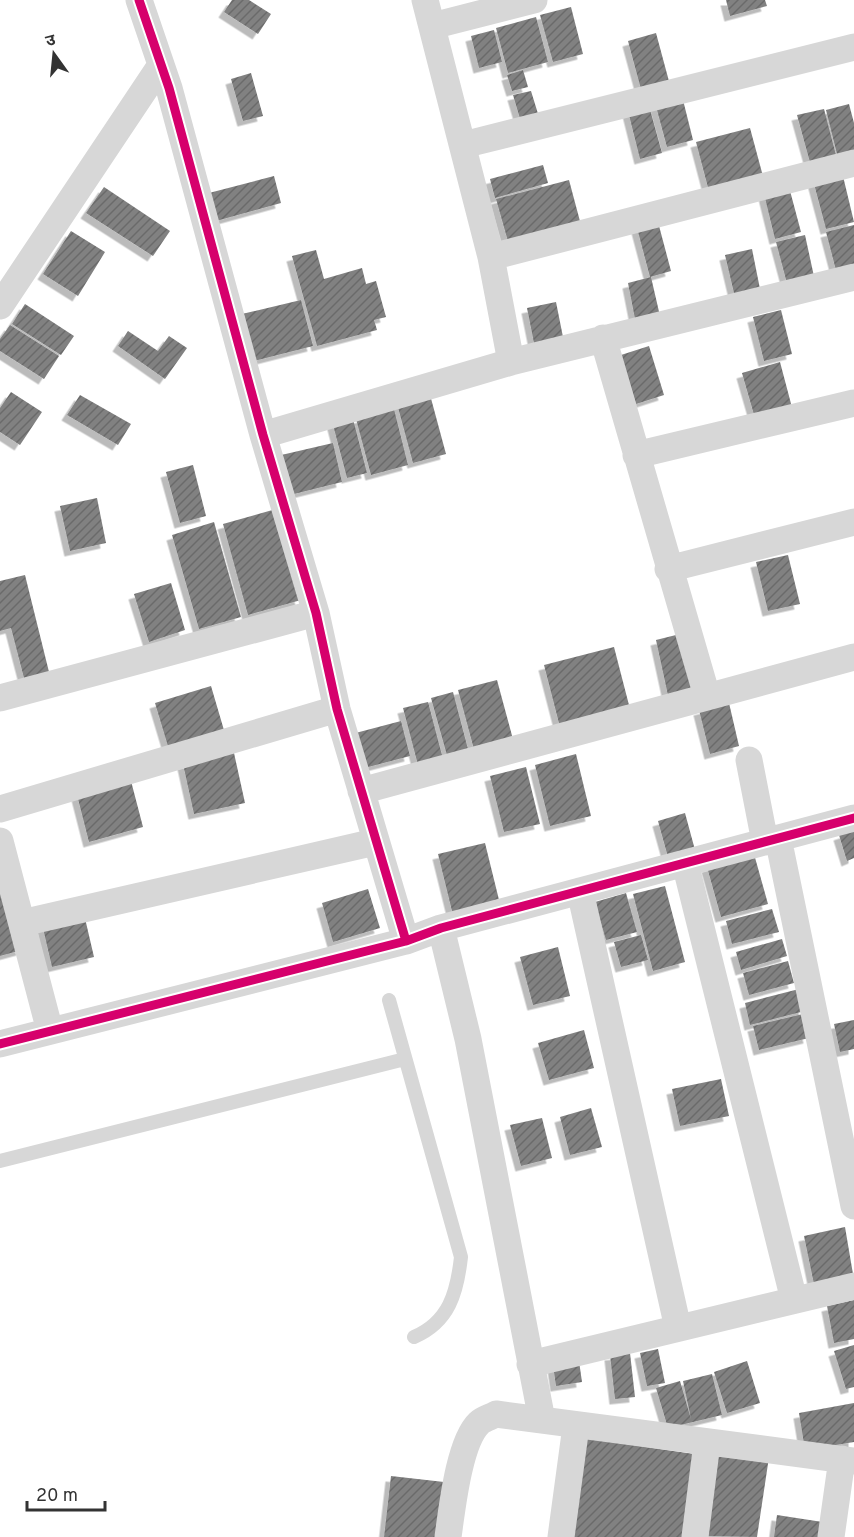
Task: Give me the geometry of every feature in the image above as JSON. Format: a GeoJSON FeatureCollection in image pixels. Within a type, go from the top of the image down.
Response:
{"type":"FeatureCollection","features":[{"type":"Feature","properties":{"kind":"street"},"geometry":{"type":"LineString","coordinates":[[139,0],[161,64],[263,435],[315,613],[337,709],[406,941]]}},
{"type":"Feature","properties":{"kind":"street"},"geometry":{"type":"LineString","coordinates":[[425,0],[490,257],[511,362]]}},
{"type":"Feature","properties":{"kind":"street"},"geometry":{"type":"LineString","coordinates":[[432,26],[534,0]]}},
{"type":"Feature","properties":{"kind":"street"},"geometry":{"type":"LineString","coordinates":[[463,145],[854,47]]}},
{"type":"Feature","properties":{"kind":"street"},"geometry":{"type":"LineString","coordinates":[[0,306],[161,64]]}},
{"type":"Feature","properties":{"kind":"street"},"geometry":{"type":"LineString","coordinates":[[490,257],[854,163]]}},
{"type":"Feature","properties":{"kind":"street"},"geometry":{"type":"LineString","coordinates":[[263,435],[511,362],[854,277]]}},
{"type":"Feature","properties":{"kind":"street"},"geometry":{"type":"LineString","coordinates":[[603,338],[668,569],[707,696]]}},
{"type":"Feature","properties":{"kind":"street"},"geometry":{"type":"LineString","coordinates":[[636,455],[854,403]]}},
{"type":"Feature","properties":{"kind":"street"},"geometry":{"type":"LineString","coordinates":[[668,569],[854,522]]}},
{"type":"Feature","properties":{"kind":"street"},"geometry":{"type":"LineString","coordinates":[[0,698],[315,613]]}},
{"type":"Feature","properties":{"kind":"street"},"geometry":{"type":"LineString","coordinates":[[361,791],[854,657]]}},
{"type":"Feature","properties":{"kind":"street"},"geometry":{"type":"LineString","coordinates":[[0,809],[337,709]]}},
{"type":"Feature","properties":{"kind":"street"},"geometry":{"type":"LineString","coordinates":[[749,760],[771,840],[854,1206]]}},
{"type":"Feature","properties":{"kind":"street"},"geometry":{"type":"LineString","coordinates":[[0,1044],[406,941],[441,928],[854,818]]}},
{"type":"Feature","properties":{"kind":"street"},"geometry":{"type":"LineString","coordinates":[[0,841],[50,1031]]}},
{"type":"Feature","properties":{"kind":"street"},"geometry":{"type":"LineString","coordinates":[[22,923],[375,842]]}},
{"type":"Feature","properties":{"kind":"street"},"geometry":{"type":"LineString","coordinates":[[685,863],[794,1300]]}},
{"type":"Feature","properties":{"kind":"street"},"geometry":{"type":"LineString","coordinates":[[580,891],[678,1328]]}},
{"type":"Feature","properties":{"kind":"street"},"geometry":{"type":"LineString","coordinates":[[441,928],[468,1039],[542,1420]]}},
{"type":"Feature","properties":{"kind":"street"},"geometry":{"type":"LineString","coordinates":[[530,1364],[854,1286]]}},
{"type":"Feature","properties":{"kind":"street"},"geometry":{"type":"LineString","coordinates":[[448,1537],[459,1475],[471,1434],[480,1422],[496,1414],[848,1460],[831,1537]]}},
{"type":"Feature","properties":{"kind":"street"},"geometry":{"type":"LineString","coordinates":[[561,1537],[576,1426]]}},
{"type":"Feature","properties":{"kind":"street"},"geometry":{"type":"LineString","coordinates":[[695,1537],[707,1443]]}},
{"type":"Feature","properties":{"kind":"lane"},"geometry":{"type":"LineString","coordinates":[[389,1000],[461,1257],[459,1280],[444,1316],[429,1330],[414,1337]]}},
{"type":"Feature","properties":{"kind":"lane"},"geometry":{"type":"LineString","coordinates":[[0,1161],[405,1059]]}},
{"type":"Feature","properties":{"kind":"building"},"geometry":{"type":"Polygon","coordinates":[[[232,0],[249,0],[271,14],[258,34],[224,12],[232,0]]]}},
{"type":"Feature","properties":{"kind":"building"},"geometry":{"type":"Polygon","coordinates":[[[726,0],[765,0],[767,6],[730,16],[726,0]]]}},
{"type":"Feature","properties":{"kind":"building"},"geometry":{"type":"Polygon","coordinates":[[[571,7],[583,54],[553,62],[540,15],[571,7]]]}},
{"type":"Feature","properties":{"kind":"building"},"geometry":{"type":"Polygon","coordinates":[[[536,17],[548,62],[508,73],[496,28],[536,17]]]}},
{"type":"Feature","properties":{"kind":"building"},"geometry":{"type":"Polygon","coordinates":[[[494,30],[502,62],[479,68],[471,36],[494,30]]]}},
{"type":"Feature","properties":{"kind":"building"},"geometry":{"type":"Polygon","coordinates":[[[656,33],[670,85],[642,93],[628,41],[656,33]]]}},
{"type":"Feature","properties":{"kind":"building"},"geometry":{"type":"Polygon","coordinates":[[[523,70],[528,87],[512,91],[507,75],[523,70]]]}},
{"type":"Feature","properties":{"kind":"building"},"geometry":{"type":"Polygon","coordinates":[[[251,73],[263,116],[243,121],[231,79],[251,73]]]}},
{"type":"Feature","properties":{"kind":"building"},"geometry":{"type":"Polygon","coordinates":[[[531,91],[539,117],[521,122],[513,95],[531,91]]]}},
{"type":"Feature","properties":{"kind":"building"},"geometry":{"type":"Polygon","coordinates":[[[681,92],[693,140],[667,147],[654,99],[681,92]]]}},
{"type":"Feature","properties":{"kind":"building"},"geometry":{"type":"Polygon","coordinates":[[[648,102],[662,153],[640,159],[627,107],[648,102]]]}},
{"type":"Feature","properties":{"kind":"building"},"geometry":{"type":"Polygon","coordinates":[[[849,104],[854,123],[854,154],[838,158],[826,110],[849,104]]]}},
{"type":"Feature","properties":{"kind":"building"},"geometry":{"type":"Polygon","coordinates":[[[824,109],[837,159],[811,166],[797,115],[824,109]]]}},
{"type":"Feature","properties":{"kind":"building"},"geometry":{"type":"Polygon","coordinates":[[[750,128],[764,180],[710,195],[696,142],[750,128]]]}},
{"type":"Feature","properties":{"kind":"building"},"geometry":{"type":"Polygon","coordinates":[[[543,165],[548,183],[495,198],[490,179],[543,165]]]}},
{"type":"Feature","properties":{"kind":"building"},"geometry":{"type":"Polygon","coordinates":[[[842,172],[854,222],[826,229],[813,180],[842,172]]]}},
{"type":"Feature","properties":{"kind":"building"},"geometry":{"type":"Polygon","coordinates":[[[274,176],[281,203],[216,221],[209,193],[274,176]]]}},
{"type":"Feature","properties":{"kind":"building"},"geometry":{"type":"Polygon","coordinates":[[[569,180],[581,225],[509,245],[496,199],[569,180]]]}},
{"type":"Feature","properties":{"kind":"building"},"geometry":{"type":"Polygon","coordinates":[[[104,187],[170,231],[153,256],[86,213],[104,187]]]}},
{"type":"Feature","properties":{"kind":"building"},"geometry":{"type":"Polygon","coordinates":[[[789,187],[801,232],[775,239],[764,194],[789,187]]]}},
{"type":"Feature","properties":{"kind":"building"},"geometry":{"type":"Polygon","coordinates":[[[658,222],[671,271],[650,277],[637,228],[658,222]]]}},
{"type":"Feature","properties":{"kind":"building"},"geometry":{"type":"Polygon","coordinates":[[[854,225],[854,270],[837,274],[826,232],[854,225]]]}},
{"type":"Feature","properties":{"kind":"building"},"geometry":{"type":"Polygon","coordinates":[[[71,231],[105,252],[78,296],[43,274],[71,231]]]}},
{"type":"Feature","properties":{"kind":"building"},"geometry":{"type":"Polygon","coordinates":[[[805,235],[815,281],[788,287],[776,242],[805,235]]]}},
{"type":"Feature","properties":{"kind":"building"},"geometry":{"type":"Polygon","coordinates":[[[752,249],[761,294],[734,293],[725,255],[752,249]]]}},
{"type":"Feature","properties":{"kind":"building"},"geometry":{"type":"Polygon","coordinates":[[[316,250],[324,279],[362,268],[366,284],[376,281],[386,317],[374,320],[377,330],[317,346],[292,256],[316,250]]]}},
{"type":"Feature","properties":{"kind":"building"},"geometry":{"type":"Polygon","coordinates":[[[651,277],[660,316],[636,324],[628,283],[651,277]]]}},
{"type":"Feature","properties":{"kind":"building"},"geometry":{"type":"Polygon","coordinates":[[[301,300],[313,346],[254,361],[242,314],[301,300]]]}},
{"type":"Feature","properties":{"kind":"building"},"geometry":{"type":"Polygon","coordinates":[[[556,302],[564,342],[535,348],[527,308],[556,302]]]}},
{"type":"Feature","properties":{"kind":"building"},"geometry":{"type":"Polygon","coordinates":[[[25,304],[74,336],[61,355],[12,324],[25,304]]]}},
{"type":"Feature","properties":{"kind":"building"},"geometry":{"type":"Polygon","coordinates":[[[781,310],[792,354],[764,361],[753,317],[781,310]]]}},
{"type":"Feature","properties":{"kind":"building"},"geometry":{"type":"Polygon","coordinates":[[[10,325],[59,356],[44,379],[0,351],[0,339],[10,325]]]}},
{"type":"Feature","properties":{"kind":"building"},"geometry":{"type":"Polygon","coordinates":[[[128,331],[158,351],[169,336],[187,348],[165,379],[118,346],[128,331]]]}},
{"type":"Feature","properties":{"kind":"building"},"geometry":{"type":"Polygon","coordinates":[[[649,346],[664,395],[636,404],[621,355],[649,346]]]}},
{"type":"Feature","properties":{"kind":"building"},"geometry":{"type":"Polygon","coordinates":[[[780,362],[794,415],[757,425],[742,373],[780,362]]]}},
{"type":"Feature","properties":{"kind":"building"},"geometry":{"type":"Polygon","coordinates":[[[429,391],[446,454],[413,463],[396,400],[429,391]]]}},
{"type":"Feature","properties":{"kind":"building"},"geometry":{"type":"Polygon","coordinates":[[[11,392],[42,412],[20,445],[0,432],[0,408],[11,392]]]}},
{"type":"Feature","properties":{"kind":"building"},"geometry":{"type":"Polygon","coordinates":[[[80,395],[131,424],[118,445],[67,415],[80,395]]]}},
{"type":"Feature","properties":{"kind":"building"},"geometry":{"type":"Polygon","coordinates":[[[394,409],[408,465],[371,475],[356,419],[394,409]]]}},
{"type":"Feature","properties":{"kind":"building"},"geometry":{"type":"Polygon","coordinates":[[[352,415],[367,473],[347,478],[332,421],[352,415]]]}},
{"type":"Feature","properties":{"kind":"building"},"geometry":{"type":"Polygon","coordinates":[[[333,443],[342,482],[286,496],[277,456],[333,443]]]}},
{"type":"Feature","properties":{"kind":"building"},"geometry":{"type":"Polygon","coordinates":[[[193,465],[206,516],[180,523],[166,472],[193,465]]]}},
{"type":"Feature","properties":{"kind":"building"},"geometry":{"type":"Polygon","coordinates":[[[97,498],[106,543],[70,551],[60,506],[97,498]]]}},
{"type":"Feature","properties":{"kind":"building"},"geometry":{"type":"Polygon","coordinates":[[[276,509],[301,600],[248,615],[223,524],[276,509]]]}},
{"type":"Feature","properties":{"kind":"building"},"geometry":{"type":"Polygon","coordinates":[[[214,522],[241,617],[199,629],[172,535],[214,522]]]}},
{"type":"Feature","properties":{"kind":"building"},"geometry":{"type":"Polygon","coordinates":[[[788,555],[800,604],[768,611],[756,562],[788,555]]]}},
{"type":"Feature","properties":{"kind":"building"},"geometry":{"type":"Polygon","coordinates":[[[25,575],[49,672],[24,678],[11,628],[0,631],[0,581],[25,575]]]}},
{"type":"Feature","properties":{"kind":"building"},"geometry":{"type":"Polygon","coordinates":[[[171,583],[185,630],[149,642],[134,594],[171,583]]]}},
{"type":"Feature","properties":{"kind":"building"},"geometry":{"type":"Polygon","coordinates":[[[680,634],[693,695],[669,700],[656,640],[680,634]]]}},
{"type":"Feature","properties":{"kind":"building"},"geometry":{"type":"Polygon","coordinates":[[[614,647],[630,709],[560,727],[544,665],[614,647]]]}},
{"type":"Feature","properties":{"kind":"building"},"geometry":{"type":"Polygon","coordinates":[[[497,680],[514,743],[475,753],[458,690],[497,680]]]}},
{"type":"Feature","properties":{"kind":"building"},"geometry":{"type":"Polygon","coordinates":[[[211,686],[226,737],[170,753],[155,703],[211,686]]]}},
{"type":"Feature","properties":{"kind":"building"},"geometry":{"type":"Polygon","coordinates":[[[453,692],[469,753],[448,759],[431,698],[453,692]]]}},
{"type":"Feature","properties":{"kind":"building"},"geometry":{"type":"Polygon","coordinates":[[[428,702],[443,759],[418,765],[403,708],[428,702]]]}},
{"type":"Feature","properties":{"kind":"building"},"geometry":{"type":"Polygon","coordinates":[[[729,703],[739,746],[710,754],[699,710],[729,703]]]}},
{"type":"Feature","properties":{"kind":"building"},"geometry":{"type":"Polygon","coordinates":[[[401,721],[410,756],[357,770],[348,735],[401,721]]]}},
{"type":"Feature","properties":{"kind":"building"},"geometry":{"type":"Polygon","coordinates":[[[234,753],[245,803],[194,814],[183,764],[234,753]]]}},
{"type":"Feature","properties":{"kind":"building"},"geometry":{"type":"Polygon","coordinates":[[[576,754],[591,816],[550,826],[535,765],[576,754]]]}},
{"type":"Feature","properties":{"kind":"building"},"geometry":{"type":"Polygon","coordinates":[[[526,767],[540,824],[504,832],[490,776],[526,767]]]}},
{"type":"Feature","properties":{"kind":"building"},"geometry":{"type":"Polygon","coordinates":[[[131,781],[143,827],[89,842],[77,795],[131,781]]]}},
{"type":"Feature","properties":{"kind":"building"},"geometry":{"type":"Polygon","coordinates":[[[685,813],[695,850],[668,857],[658,821],[685,813]]]}},
{"type":"Feature","properties":{"kind":"building"},"geometry":{"type":"Polygon","coordinates":[[[854,830],[854,858],[847,861],[839,835],[854,830]]]}},
{"type":"Feature","properties":{"kind":"building"},"geometry":{"type":"Polygon","coordinates":[[[485,843],[500,904],[453,915],[438,854],[485,843]]]}},
{"type":"Feature","properties":{"kind":"building"},"geometry":{"type":"Polygon","coordinates":[[[754,854],[768,904],[721,917],[707,867],[754,854]]]}},
{"type":"Feature","properties":{"kind":"building"},"geometry":{"type":"Polygon","coordinates":[[[0,886],[22,950],[0,956],[0,886]]]}},
{"type":"Feature","properties":{"kind":"building"},"geometry":{"type":"Polygon","coordinates":[[[665,886],[685,962],[653,971],[633,894],[665,886]]]}},
{"type":"Feature","properties":{"kind":"building"},"geometry":{"type":"Polygon","coordinates":[[[368,889],[380,928],[333,942],[322,903],[368,889]]]}},
{"type":"Feature","properties":{"kind":"building"},"geometry":{"type":"Polygon","coordinates":[[[626,893],[637,932],[606,940],[595,902],[626,893]]]}},
{"type":"Feature","properties":{"kind":"building"},"geometry":{"type":"Polygon","coordinates":[[[772,909],[779,932],[732,944],[726,921],[772,909]]]}},
{"type":"Feature","properties":{"kind":"building"},"geometry":{"type":"Polygon","coordinates":[[[84,914],[94,957],[52,967],[42,924],[84,914]]]}},
{"type":"Feature","properties":{"kind":"building"},"geometry":{"type":"Polygon","coordinates":[[[641,935],[648,960],[621,967],[614,942],[641,935]]]}},
{"type":"Feature","properties":{"kind":"building"},"geometry":{"type":"Polygon","coordinates":[[[782,939],[787,956],[741,970],[736,952],[782,939]]]}},
{"type":"Feature","properties":{"kind":"building"},"geometry":{"type":"Polygon","coordinates":[[[558,947],[570,996],[533,1005],[520,957],[558,947]]]}},
{"type":"Feature","properties":{"kind":"building"},"geometry":{"type":"Polygon","coordinates":[[[788,961],[794,983],[749,995],[743,973],[788,961]]]}},
{"type":"Feature","properties":{"kind":"building"},"geometry":{"type":"Polygon","coordinates":[[[799,989],[805,1011],[750,1025],[745,1003],[799,989]]]}},
{"type":"Feature","properties":{"kind":"building"},"geometry":{"type":"Polygon","coordinates":[[[803,1014],[809,1038],[759,1050],[753,1026],[803,1014]]]}},
{"type":"Feature","properties":{"kind":"building"},"geometry":{"type":"Polygon","coordinates":[[[854,1020],[854,1049],[840,1052],[834,1024],[854,1020]]]}},
{"type":"Feature","properties":{"kind":"building"},"geometry":{"type":"Polygon","coordinates":[[[584,1030],[594,1068],[549,1080],[538,1043],[584,1030]]]}},
{"type":"Feature","properties":{"kind":"building"},"geometry":{"type":"Polygon","coordinates":[[[721,1079],[729,1116],[680,1126],[672,1089],[721,1079]]]}},
{"type":"Feature","properties":{"kind":"building"},"geometry":{"type":"Polygon","coordinates":[[[591,1108],[602,1147],[570,1155],[560,1117],[591,1108]]]}},
{"type":"Feature","properties":{"kind":"building"},"geometry":{"type":"Polygon","coordinates":[[[542,1118],[552,1158],[521,1166],[510,1125],[542,1118]]]}},
{"type":"Feature","properties":{"kind":"building"},"geometry":{"type":"Polygon","coordinates":[[[845,1227],[854,1280],[815,1289],[804,1236],[845,1227]]]}},
{"type":"Feature","properties":{"kind":"building"},"geometry":{"type":"Polygon","coordinates":[[[854,1300],[854,1339],[834,1343],[827,1306],[854,1300]]]}},
{"type":"Feature","properties":{"kind":"building"},"geometry":{"type":"Polygon","coordinates":[[[854,1345],[854,1387],[846,1389],[834,1351],[854,1345]]]}},
{"type":"Feature","properties":{"kind":"building"},"geometry":{"type":"Polygon","coordinates":[[[658,1349],[665,1383],[647,1386],[640,1353],[658,1349]]]}},
{"type":"Feature","properties":{"kind":"building"},"geometry":{"type":"Polygon","coordinates":[[[630,1353],[635,1397],[615,1399],[610,1355],[630,1353]]]}},
{"type":"Feature","properties":{"kind":"building"},"geometry":{"type":"Polygon","coordinates":[[[579,1361],[582,1382],[556,1386],[553,1365],[579,1361]]]}},
{"type":"Feature","properties":{"kind":"building"},"geometry":{"type":"Polygon","coordinates":[[[747,1361],[760,1403],[727,1413],[714,1372],[747,1361]]]}},
{"type":"Feature","properties":{"kind":"building"},"geometry":{"type":"Polygon","coordinates":[[[712,1374],[722,1415],[668,1428],[656,1388],[680,1381],[691,1419],[683,1381],[712,1374]]]}},
{"type":"Feature","properties":{"kind":"building"},"geometry":{"type":"Polygon","coordinates":[[[854,1403],[854,1442],[805,1450],[799,1413],[854,1403]]]}},
{"type":"Feature","properties":{"kind":"building"},"geometry":{"type":"Polygon","coordinates":[[[584,1438],[694,1454],[682,1537],[570,1537],[584,1438]]]}},
{"type":"Feature","properties":{"kind":"building"},"geometry":{"type":"Polygon","coordinates":[[[716,1449],[769,1457],[757,1537],[704,1536],[716,1449]]]}},
{"type":"Feature","properties":{"kind":"building"},"geometry":{"type":"Polygon","coordinates":[[[391,1476],[444,1482],[437,1537],[384,1537],[391,1476]]]}},
{"type":"Feature","properties":{"kind":"building"},"geometry":{"type":"Polygon","coordinates":[[[777,1515],[829,1523],[827,1537],[774,1537],[777,1515]]]}},
{"type":"Feature","properties":{"kind":"cycle path"},"geometry":{"type":"LineString","coordinates":[[139,0],[169,88],[263,435],[316,613],[337,709],[406,941]]}},
{"type":"Feature","properties":{"kind":"cycle path"},"geometry":{"type":"LineString","coordinates":[[0,1044],[406,941],[441,928],[854,818]]}}]}
